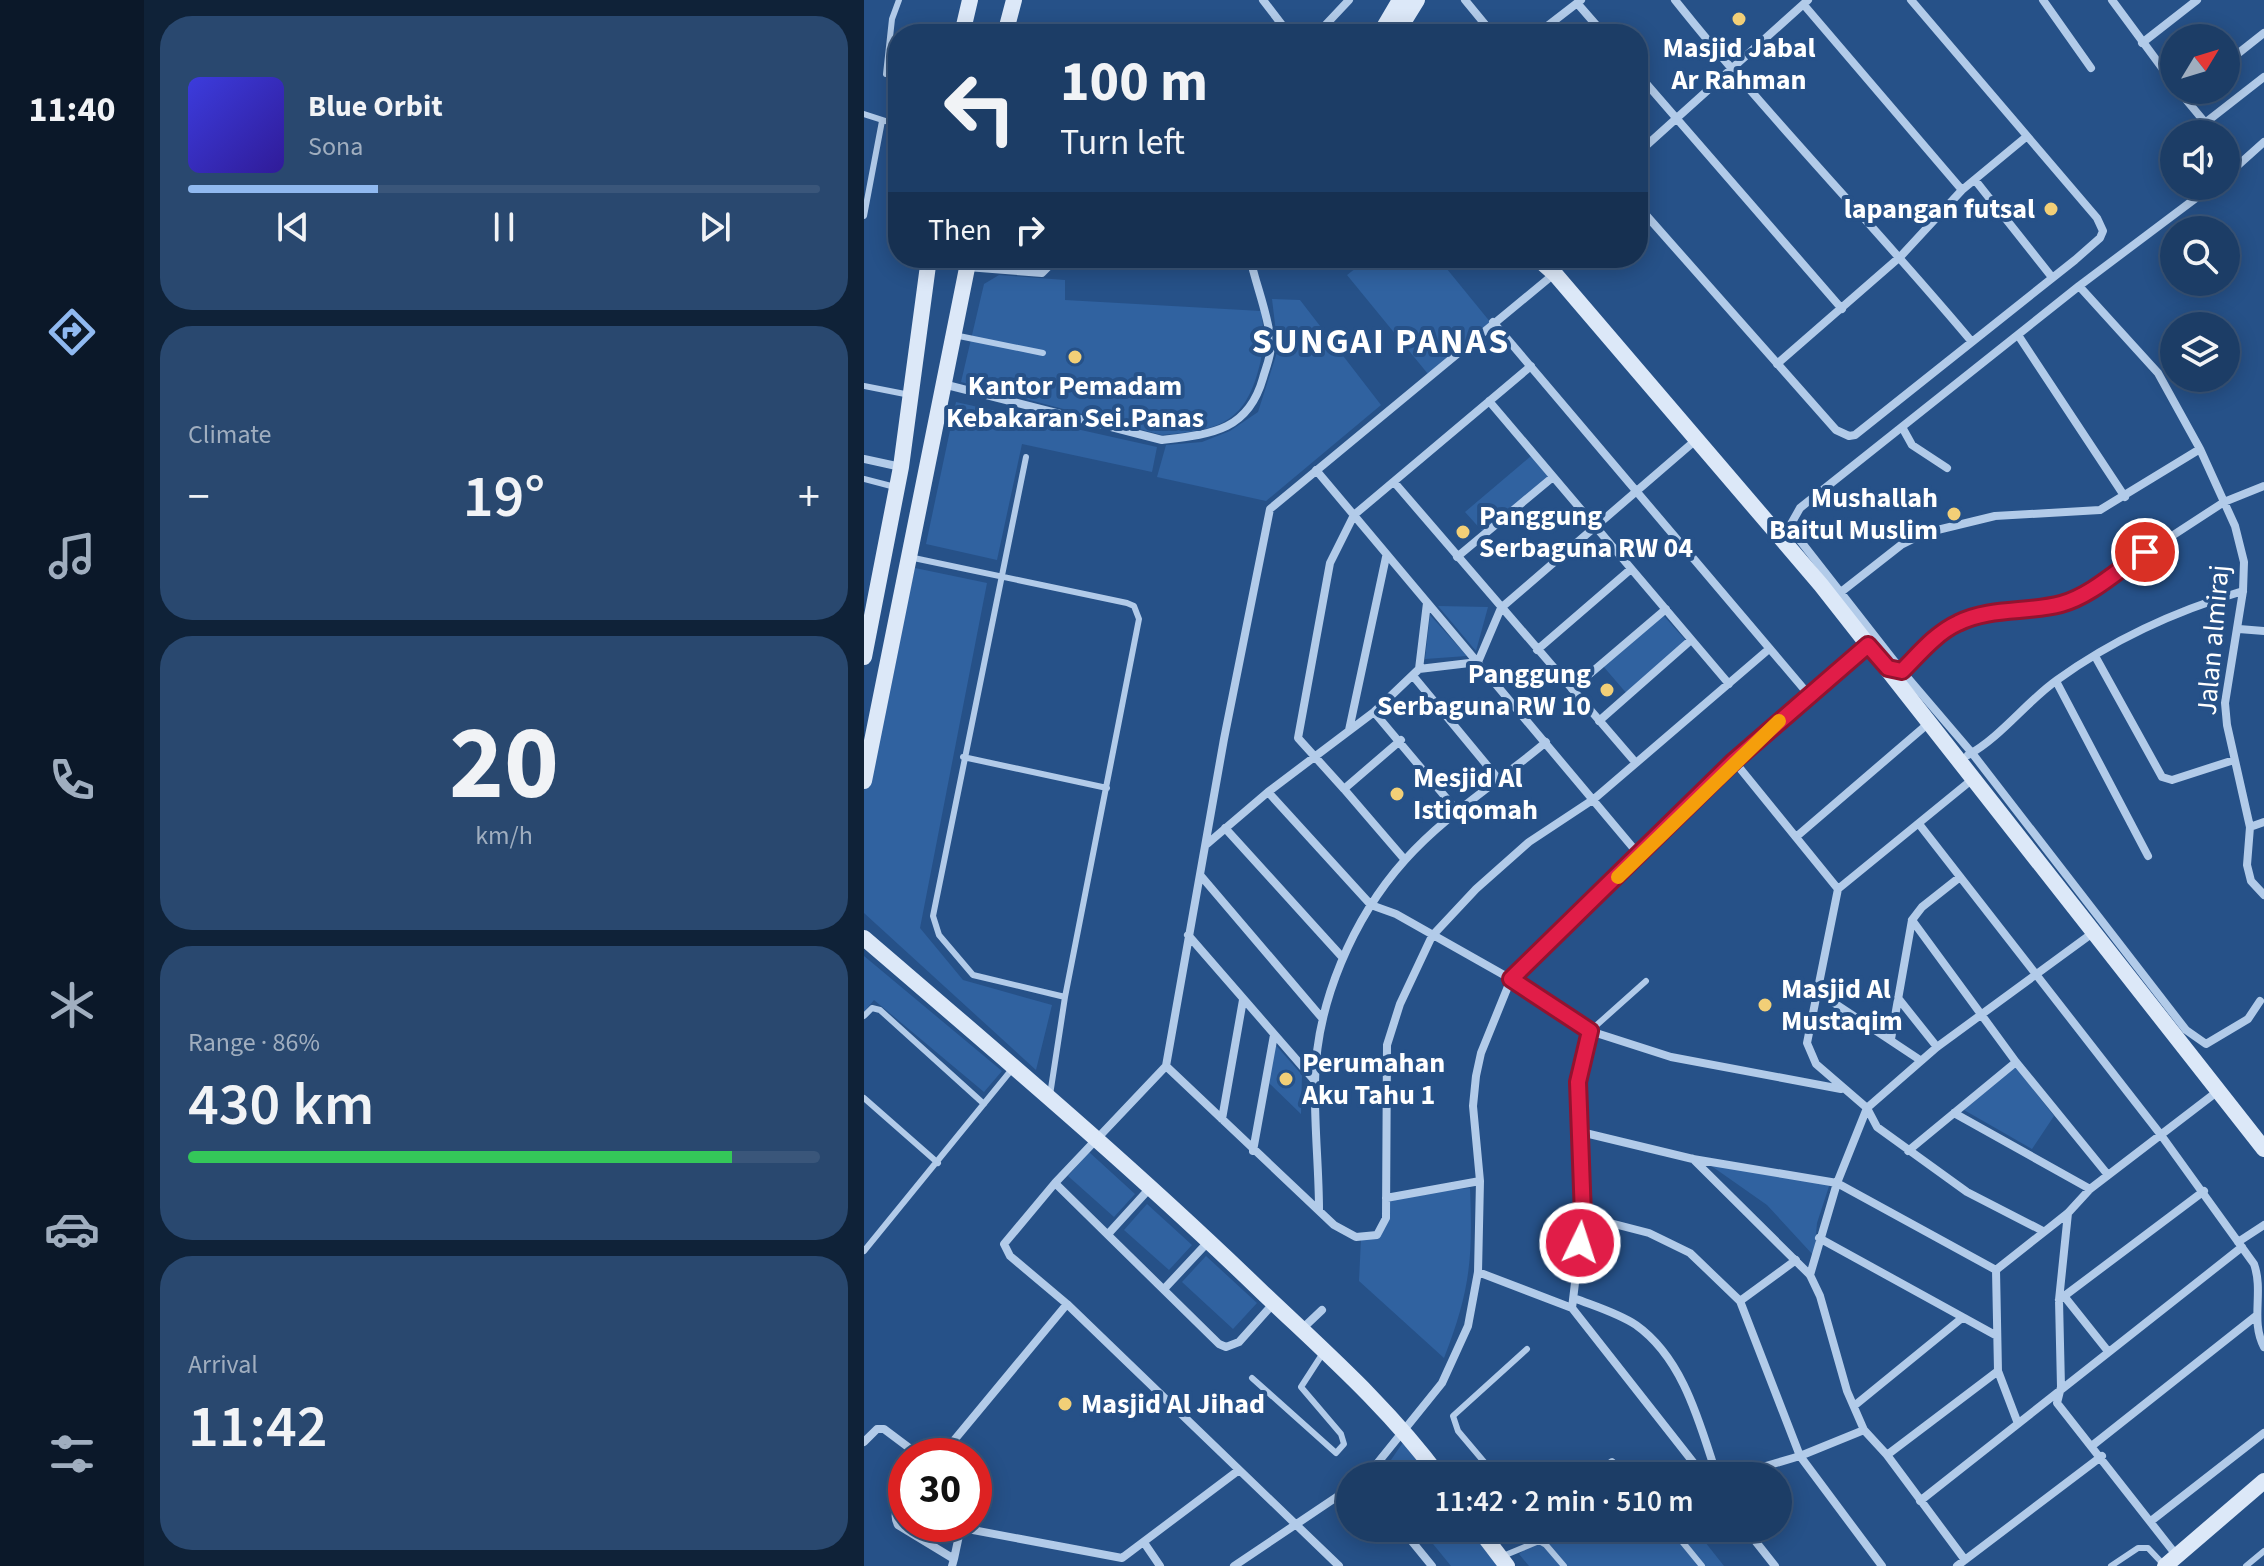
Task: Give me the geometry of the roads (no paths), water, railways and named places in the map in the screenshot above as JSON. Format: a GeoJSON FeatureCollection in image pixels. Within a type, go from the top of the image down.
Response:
{"type":"FeatureCollection","features":[{"type":"Feature","properties":{"kind":"street"},"geometry":{"type":"LineString","coordinates":[[964,24],[970,0]]}},
{"type":"Feature","properties":{"kind":"street"},"geometry":{"type":"LineString","coordinates":[[1008,24],[1014,0]]}},
{"type":"Feature","properties":{"kind":"street"},"geometry":{"type":"LineString","coordinates":[[1263,0],[1281,24]]}},
{"type":"Feature","properties":{"kind":"street"},"geometry":{"type":"LineString","coordinates":[[1326,24],[1349,0]]}},
{"type":"Feature","properties":{"kind":"street"},"geometry":{"type":"LineString","coordinates":[[1386,24],[1400,0]]}},
{"type":"Feature","properties":{"kind":"street"},"geometry":{"type":"LineString","coordinates":[[1402,24],[1417,0]]}},
{"type":"Feature","properties":{"kind":"street"},"geometry":{"type":"LineString","coordinates":[[1465,0],[1485,24]]}},
{"type":"Feature","properties":{"kind":"street"},"geometry":{"type":"LineString","coordinates":[[1675,0],[1731,70],[1901,256],[1972,342]]}},
{"type":"Feature","properties":{"kind":"street"},"geometry":{"type":"LineString","coordinates":[[1648,217],[1836,430],[1849,436],[2092,245],[2103,231],[2097,218],[1911,0]]}},
{"type":"Feature","properties":{"kind":"street"},"geometry":{"type":"LineString","coordinates":[[2043,0],[2091,68]]}},
{"type":"Feature","properties":{"kind":"street"},"geometry":{"type":"LineString","coordinates":[[2112,0],[2160,66]]}},
{"type":"Feature","properties":{"kind":"street"},"geometry":{"type":"LineString","coordinates":[[2142,43],[2197,0]]}},
{"type":"Feature","properties":{"kind":"street"},"geometry":{"type":"LineString","coordinates":[[1550,24],[1579,2],[1596,24]]}},
{"type":"Feature","properties":{"kind":"street"},"geometry":{"type":"LineString","coordinates":[[1648,144],[1806,2],[1962,190]]}},
{"type":"Feature","properties":{"kind":"street"},"geometry":{"type":"LineString","coordinates":[[2240,52],[2264,33]]}},
{"type":"Feature","properties":{"kind":"street"},"geometry":{"type":"LineString","coordinates":[[2209,120],[2264,77]]}},
{"type":"Feature","properties":{"kind":"street"},"geometry":{"type":"LineString","coordinates":[[1648,86],[1842,309]]}},
{"type":"Feature","properties":{"kind":"street"},"geometry":{"type":"LineString","coordinates":[[2190,104],[2203,120]]}},
{"type":"Feature","properties":{"kind":"street"},"geometry":{"type":"LineString","coordinates":[[1777,364],[1901,256],[1962,190],[2026,137]]}},
{"type":"Feature","properties":{"kind":"street"},"geometry":{"type":"LineString","coordinates":[[2240,163],[2264,142]]}},
{"type":"Feature","properties":{"kind":"street"},"geometry":{"type":"LineString","coordinates":[[1975,180],[2051,276]]}},
{"type":"Feature","properties":{"kind":"street"},"geometry":{"type":"LineString","coordinates":[[2193,200],[2079,286],[1902,427],[1794,516],[1791,524],[1795,534],[1844,593],[1930,722],[1966,756],[1975,777],[2264,1149]]}},
{"type":"Feature","properties":{"kind":"street"},"geometry":{"type":"LineString","coordinates":[[864,657],[901,467],[928,268]]}},
{"type":"Feature","properties":{"kind":"street"},"geometry":{"type":"LineString","coordinates":[[864,781],[967,268]]}},
{"type":"Feature","properties":{"kind":"street"},"geometry":{"type":"LineString","coordinates":[[1008,268],[1042,273],[1047,268]]}},
{"type":"Feature","properties":{"kind":"street"},"geometry":{"type":"LineString","coordinates":[[943,384],[1162,440],[1198,435],[1229,425],[1244,416],[1256,402],[1270,351],[1252,268]]}},
{"type":"Feature","properties":{"kind":"street"},"geometry":{"type":"LineString","coordinates":[[1548,268],[1821,585],[1868,645],[1895,670],[2196,1040],[2206,1044],[2218,1038],[2254,1013],[2260,1001]]}},
{"type":"Feature","properties":{"kind":"street"},"geometry":{"type":"LineString","coordinates":[[1339,1566],[1067,1304],[1005,1251],[1004,1244],[1055,1183],[1166,1066],[1269,513],[1493,322],[1555,274]]}},
{"type":"Feature","properties":{"kind":"street","name":"Jalan almiraj"},"geometry":{"type":"LineString","coordinates":[[2079,286],[2158,373],[2200,449],[2235,526],[2244,562],[2243,591],[2225,703],[2234,760],[2250,827],[2247,865],[2251,881],[2264,895]]}},
{"type":"Feature","properties":{"kind":"street"},"geometry":{"type":"LineString","coordinates":[[1493,322],[1809,695]]}},
{"type":"Feature","properties":{"kind":"street"},"geometry":{"type":"LineString","coordinates":[[2018,335],[2125,497]]}},
{"type":"Feature","properties":{"kind":"street"},"geometry":{"type":"LineString","coordinates":[[1405,860],[1298,738],[1297,730],[1330,563],[1354,515],[1531,366]]}},
{"type":"Feature","properties":{"kind":"street"},"geometry":{"type":"LineString","coordinates":[[1489,401],[1729,684]]}},
{"type":"Feature","properties":{"kind":"street"},"geometry":{"type":"LineString","coordinates":[[1902,427],[1912,445],[1947,468]]}},
{"type":"Feature","properties":{"kind":"street"},"geometry":{"type":"LineString","coordinates":[[1478,662],[1501,608],[1697,439]]}},
{"type":"Feature","properties":{"kind":"street"},"geometry":{"type":"LineString","coordinates":[[1844,593],[1901,545],[1925,533],[1995,516],[2100,510],[2200,449]]}},
{"type":"Feature","properties":{"kind":"street"},"geometry":{"type":"LineString","coordinates":[[864,459],[901,467]]}},
{"type":"Feature","properties":{"kind":"street"},"geometry":{"type":"LineString","coordinates":[[1316,470],[1640,856]]}},
{"type":"Feature","properties":{"kind":"street"},"geometry":{"type":"LineString","coordinates":[[1457,557],[1553,477]]}},
{"type":"Feature","properties":{"kind":"street"},"geometry":{"type":"LineString","coordinates":[[1394,482],[1636,763]]}},
{"type":"Feature","properties":{"kind":"street"},"geometry":{"type":"LineString","coordinates":[[1895,670],[1958,622],[1985,614],[2061,604],[2083,594],[2224,502],[2254,493],[2264,486]]}},
{"type":"Feature","properties":{"kind":"street"},"geometry":{"type":"LineString","coordinates":[[1349,730],[1386,557]]}},
{"type":"Feature","properties":{"kind":"street"},"geometry":{"type":"LineString","coordinates":[[1537,650],[1631,569]]}},
{"type":"Feature","properties":{"kind":"street"},"geometry":{"type":"LineString","coordinates":[[1821,585],[1844,593]]}},
{"type":"Feature","properties":{"kind":"street"},"geometry":{"type":"LineString","coordinates":[[1966,756],[2056,681],[2131,633],[2182,609],[2243,591]]}},
{"type":"Feature","properties":{"kind":"street"},"geometry":{"type":"LineString","coordinates":[[1206,845],[1414,677],[1419,669],[1427,603]]}},
{"type":"Feature","properties":{"kind":"street"},"geometry":{"type":"LineString","coordinates":[[1572,689],[1666,609]]}},
{"type":"Feature","properties":{"kind":"street"},"geometry":{"type":"LineString","coordinates":[[2239,629],[2264,631]]}},
{"type":"Feature","properties":{"kind":"street"},"geometry":{"type":"LineString","coordinates":[[1599,721],[1691,640]]}},
{"type":"Feature","properties":{"kind":"street"},"geometry":{"type":"LineString","coordinates":[[1379,1462],[1442,1383],[1460,1350],[1468,1326],[1478,1272],[1480,1181],[1473,1106],[1476,1076],[1481,1053],[1511,979],[1734,761],[1868,645]]}},
{"type":"Feature","properties":{"kind":"street"},"geometry":{"type":"LineString","coordinates":[[1166,1066],[1334,1225],[1356,1237],[1377,1235],[1385,1225],[1387,1045],[1400,1004],[1432,936],[1476,889],[1529,842],[1594,799],[1769,649]]}},
{"type":"Feature","properties":{"kind":"street"},"geometry":{"type":"LineString","coordinates":[[2095,656],[2162,777],[2172,780],[2234,760]]}},
{"type":"Feature","properties":{"kind":"street"},"geometry":{"type":"LineString","coordinates":[[1419,669],[1478,662]]}},
{"type":"Feature","properties":{"kind":"street"},"geometry":{"type":"LineString","coordinates":[[1414,677],[1500,781]]}},
{"type":"Feature","properties":{"kind":"street"},"geometry":{"type":"LineString","coordinates":[[2056,681],[2148,856]]}},
{"type":"Feature","properties":{"kind":"street"},"geometry":{"type":"LineString","coordinates":[[1374,712],[1401,740],[1458,812]]}},
{"type":"Feature","properties":{"kind":"street"},"geometry":{"type":"LineString","coordinates":[[1796,837],[1930,722]]}},
{"type":"Feature","properties":{"kind":"street"},"geometry":{"type":"LineString","coordinates":[[1344,789],[1401,740]]}},
{"type":"Feature","properties":{"kind":"street"},"geometry":{"type":"LineString","coordinates":[[1319,1210],[1315,1081],[1322,1018],[1343,958],[1371,905],[1405,860],[1458,812],[1546,742]]}},
{"type":"Feature","properties":{"kind":"street"},"geometry":{"type":"LineString","coordinates":[[1734,761],[1838,889]]}},
{"type":"Feature","properties":{"kind":"street"},"geometry":{"type":"LineString","coordinates":[[1975,777],[1838,889],[1807,1043],[1809,1055],[1841,1089],[1867,1108],[1877,1127],[1967,1192],[2043,1231]]}},
{"type":"Feature","properties":{"kind":"street"},"geometry":{"type":"LineString","coordinates":[[1268,792],[1371,905],[1511,979],[1590,1031],[1671,1057],[1841,1089]]}},
{"type":"Feature","properties":{"kind":"street"},"geometry":{"type":"LineString","coordinates":[[2250,827],[2264,822]]}},
{"type":"Feature","properties":{"kind":"street"},"geometry":{"type":"LineString","coordinates":[[1919,824],[2204,1191],[2240,1244],[2259,1277],[2256,1316],[2264,1347]]}},
{"type":"Feature","properties":{"kind":"street"},"geometry":{"type":"LineString","coordinates":[[1225,828],[1343,958]]}},
{"type":"Feature","properties":{"kind":"street"},"geometry":{"type":"LineString","coordinates":[[1201,876],[1322,1018]]}},
{"type":"Feature","properties":{"kind":"street"},"geometry":{"type":"LineString","coordinates":[[1891,1039],[1912,920],[1922,907],[1960,877]]}},
{"type":"Feature","properties":{"kind":"street"},"geometry":{"type":"LineString","coordinates":[[1912,920],[2016,1062],[2108,1175]]}},
{"type":"Feature","properties":{"kind":"street"},"geometry":{"type":"LineString","coordinates":[[1810,1275],[1837,1183],[1867,1108],[1920,1060],[2034,973],[2094,932]]}},
{"type":"Feature","properties":{"kind":"street"},"geometry":{"type":"LineString","coordinates":[[1188,935],[1315,1081]]}},
{"type":"Feature","properties":{"kind":"street"},"geometry":{"type":"LineString","coordinates":[[864,938],[1098,1138],[1303,1328],[1406,1432],[1428,1462]]}},
{"type":"Feature","properties":{"kind":"street"},"geometry":{"type":"LineString","coordinates":[[1816,991],[1920,1060]]}},
{"type":"Feature","properties":{"kind":"street"},"geometry":{"type":"LineString","coordinates":[[1898,998],[1937,1047]]}},
{"type":"Feature","properties":{"kind":"street"},"geometry":{"type":"LineString","coordinates":[[1222,1119],[1243,1000]]}},
{"type":"Feature","properties":{"kind":"street"},"geometry":{"type":"LineString","coordinates":[[1572,1308],[1583,1216],[1578,1082],[1590,1031]]}},
{"type":"Feature","properties":{"kind":"street"},"geometry":{"type":"LineString","coordinates":[[1253,1151],[1274,1035]]}},
{"type":"Feature","properties":{"kind":"street"},"geometry":{"type":"LineString","coordinates":[[1908,1151],[2016,1062]]}},
{"type":"Feature","properties":{"kind":"street"},"geometry":{"type":"LineString","coordinates":[[1996,1270],[2068,1213],[2090,1189],[2218,1091]]}},
{"type":"Feature","properties":{"kind":"street"},"geometry":{"type":"LineString","coordinates":[[1954,1113],[2090,1189]]}},
{"type":"Feature","properties":{"kind":"street"},"geometry":{"type":"LineString","coordinates":[[1581,1132],[1693,1159],[1837,1183],[1996,1270]]}},
{"type":"Feature","properties":{"kind":"street"},"geometry":{"type":"LineString","coordinates":[[1693,1159],[1710,1180],[1810,1275],[1864,1430],[1887,1455],[1965,1560]]}},
{"type":"Feature","properties":{"kind":"street"},"geometry":{"type":"LineString","coordinates":[[1386,1198],[1480,1181]]}},
{"type":"Feature","properties":{"kind":"street"},"geometry":{"type":"LineString","coordinates":[[1055,1183],[1226,1347],[1239,1342],[1274,1303]]}},
{"type":"Feature","properties":{"kind":"street"},"geometry":{"type":"LineString","coordinates":[[1109,1233],[1150,1188]]}},
{"type":"Feature","properties":{"kind":"street"},"geometry":{"type":"LineString","coordinates":[[2061,1298],[2204,1191]]}},
{"type":"Feature","properties":{"kind":"street"},"geometry":{"type":"LineString","coordinates":[[2068,1213],[2061,1298],[2061,1387],[2057,1403],[2151,1521],[2169,1563],[2264,1481]]}},
{"type":"Feature","properties":{"kind":"street"},"geometry":{"type":"LineString","coordinates":[[1583,1216],[1649,1233],[1690,1253],[1740,1301],[1800,1456],[1882,1566]]}},
{"type":"Feature","properties":{"kind":"street"},"geometry":{"type":"LineString","coordinates":[[1920,1501],[2264,1225]]}},
{"type":"Feature","properties":{"kind":"street"},"geometry":{"type":"LineString","coordinates":[[1819,1238],[1997,1336]]}},
{"type":"Feature","properties":{"kind":"street"},"geometry":{"type":"LineString","coordinates":[[1165,1288],[1209,1241]]}},
{"type":"Feature","properties":{"kind":"street"},"geometry":{"type":"LineString","coordinates":[[1740,1301],[1796,1260]]}},
{"type":"Feature","properties":{"kind":"street"},"geometry":{"type":"LineString","coordinates":[[1996,1270],[1998,1371],[2017,1421]]}},
{"type":"Feature","properties":{"kind":"street"},"geometry":{"type":"LineString","coordinates":[[1478,1272],[1572,1308],[1693,1462]]}},
{"type":"Feature","properties":{"kind":"street"},"geometry":{"type":"LineString","coordinates":[[1574,1298],[1625,1319],[1648,1335],[1688,1393],[1712,1462]]}},
{"type":"Feature","properties":{"kind":"street"},"geometry":{"type":"LineString","coordinates":[[2061,1298],[2107,1350]]}},
{"type":"Feature","properties":{"kind":"street"},"geometry":{"type":"LineString","coordinates":[[956,1438],[1067,1304]]}},
{"type":"Feature","properties":{"kind":"street"},"geometry":{"type":"LineString","coordinates":[[1303,1328],[1322,1310]]}},
{"type":"Feature","properties":{"kind":"street"},"geometry":{"type":"LineString","coordinates":[[2093,1445],[2256,1316]]}},
{"type":"Feature","properties":{"kind":"street"},"geometry":{"type":"LineString","coordinates":[[1854,1406],[1962,1318]]}},
{"type":"Feature","properties":{"kind":"street"},"geometry":{"type":"LineString","coordinates":[[1887,1455],[1998,1371]]}},
{"type":"Feature","properties":{"kind":"street"},"geometry":{"type":"LineString","coordinates":[[864,1442],[877,1429],[884,1429],[896,1438]]}},
{"type":"Feature","properties":{"kind":"street"},"geometry":{"type":"LineString","coordinates":[[1780,1462],[1864,1430]]}},
{"type":"Feature","properties":{"kind":"street"},"geometry":{"type":"LineString","coordinates":[[2151,1521],[2264,1433]]}},
{"type":"Feature","properties":{"kind":"street"},"geometry":{"type":"LineString","coordinates":[[1957,1566],[2102,1456]]}},
{"type":"Feature","properties":{"kind":"street"},"geometry":{"type":"LineString","coordinates":[[992,1533],[1113,1559],[1122,1558],[1145,1544],[1239,1470]]}},
{"type":"Feature","properties":{"kind":"street"},"geometry":{"type":"LineString","coordinates":[[1234,1566],[1336,1497]]}},
{"type":"Feature","properties":{"kind":"street"},"geometry":{"type":"LineString","coordinates":[[921,1542],[953,1562],[957,1542]]}},
{"type":"Feature","properties":{"kind":"street"},"geometry":{"type":"LineString","coordinates":[[1412,1542],[1432,1566]]}},
{"type":"Feature","properties":{"kind":"street"},"geometry":{"type":"LineString","coordinates":[[1490,1542],[1504,1562]]}},
{"type":"Feature","properties":{"kind":"street"},"geometry":{"type":"LineString","coordinates":[[1756,1542],[1775,1566]]}},
{"type":"Feature","properties":{"kind":"street"},"geometry":{"type":"LineString","coordinates":[[1145,1544],[1160,1566]]}},
{"type":"Feature","properties":{"kind":"lane"},"geometry":{"type":"LineString","coordinates":[[892,24],[899,0]]}},
{"type":"Feature","properties":{"kind":"lane"},"geometry":{"type":"LineString","coordinates":[[886,74],[888,56]]}},
{"type":"Feature","properties":{"kind":"lane"},"geometry":{"type":"LineString","coordinates":[[864,114],[888,122]]}},
{"type":"Feature","properties":{"kind":"lane"},"geometry":{"type":"LineString","coordinates":[[864,216],[882,121]]}},
{"type":"Feature","properties":{"kind":"lane"},"geometry":{"type":"LineString","coordinates":[[954,335],[1043,353]]}},
{"type":"Feature","properties":{"kind":"lane"},"geometry":{"type":"LineString","coordinates":[[864,386],[910,395]]}},
{"type":"Feature","properties":{"kind":"lane"},"geometry":{"type":"LineString","coordinates":[[1026,457],[963,757],[934,926],[973,975],[1065,997]]}},
{"type":"Feature","properties":{"kind":"lane"},"geometry":{"type":"LineString","coordinates":[[864,479],[896,487]]}},
{"type":"Feature","properties":{"kind":"lane"},"geometry":{"type":"LineString","coordinates":[[909,557],[1127,603],[1137,611],[1139,619],[1065,997],[1050,1097]]}},
{"type":"Feature","properties":{"kind":"lane"},"geometry":{"type":"LineString","coordinates":[[963,757],[1107,788]]}},
{"type":"Feature","properties":{"kind":"lane"},"geometry":{"type":"LineString","coordinates":[[1590,1031],[1646,981]]}},
{"type":"Feature","properties":{"kind":"lane"},"geometry":{"type":"LineString","coordinates":[[864,1016],[872,1008],[880,1010],[984,1104]]}},
{"type":"Feature","properties":{"kind":"lane"},"geometry":{"type":"LineString","coordinates":[[864,1251],[1014,1067]]}},
{"type":"Feature","properties":{"kind":"lane"},"geometry":{"type":"LineString","coordinates":[[864,1098],[938,1163]]}},
{"type":"Feature","properties":{"kind":"lane"},"geometry":{"type":"LineString","coordinates":[[1484,1462],[1458,1431],[1453,1416],[1527,1349]]}},
{"type":"Feature","properties":{"kind":"lane"},"geometry":{"type":"LineString","coordinates":[[1252,1378],[1336,1453],[1344,1444],[1341,1434],[1301,1387],[1325,1350]]}},
{"type":"Feature","properties":{"kind":"lane"},"geometry":{"type":"LineString","coordinates":[[1504,1562],[1539,1541],[1564,1566]]}},
{"type":"Feature","properties":{"kind":"lane"},"geometry":{"type":"LineString","coordinates":[[1682,1542],[1702,1566]]}},
{"type":"Feature","properties":{"kind":"lane"},"geometry":{"type":"LineString","coordinates":[[2111,1566],[2138,1548],[2148,1548],[2169,1563]]}},
{"type":"Feature","properties":{"kind":"lane"},"geometry":{"type":"LineString","coordinates":[[2246,1566],[2264,1551]]}},
{"type":"Feature","properties":{"kind":"place","name":"Masjid Jabal Ar Rahman"},"geometry":{"type":"Point","coordinates":[1739,19]}},
{"type":"Feature","properties":{"kind":"place","name":"lapangan futsal"},"geometry":{"type":"Point","coordinates":[2051,209]}},
{"type":"Feature","properties":{"kind":"place","name":"Kantor Pemadam Kebakaran Sei.Panas"},"geometry":{"type":"Point","coordinates":[1075,357]}},
{"type":"Feature","properties":{"kind":"place","name":"Mushallah Baitul Muslim"},"geometry":{"type":"Point","coordinates":[1954,514]}},
{"type":"Feature","properties":{"kind":"place","name":"Panggung Serbaguna RW 04"},"geometry":{"type":"Point","coordinates":[1463,532]}},
{"type":"Feature","properties":{"kind":"place","name":"Panggung Serbaguna RW 10"},"geometry":{"type":"Point","coordinates":[1607,690]}},
{"type":"Feature","properties":{"kind":"place","name":"Mesjid Al Istiqomah"},"geometry":{"type":"Point","coordinates":[1397,794]}},
{"type":"Feature","properties":{"kind":"place","name":"Masjid Al Mustaqim"},"geometry":{"type":"Point","coordinates":[1765,1005]}},
{"type":"Feature","properties":{"kind":"place","name":"Perumahan Aku Tahu 1"},"geometry":{"type":"Point","coordinates":[1286,1079]}},
{"type":"Feature","properties":{"kind":"place","name":"Masjid Al Jihad"},"geometry":{"type":"Point","coordinates":[1065,1404]}},
{"type":"Feature","properties":{"kind":"district","name":"SUNGAI PANAS"},"geometry":{"type":"Point","coordinates":[1381,341]}}]}
